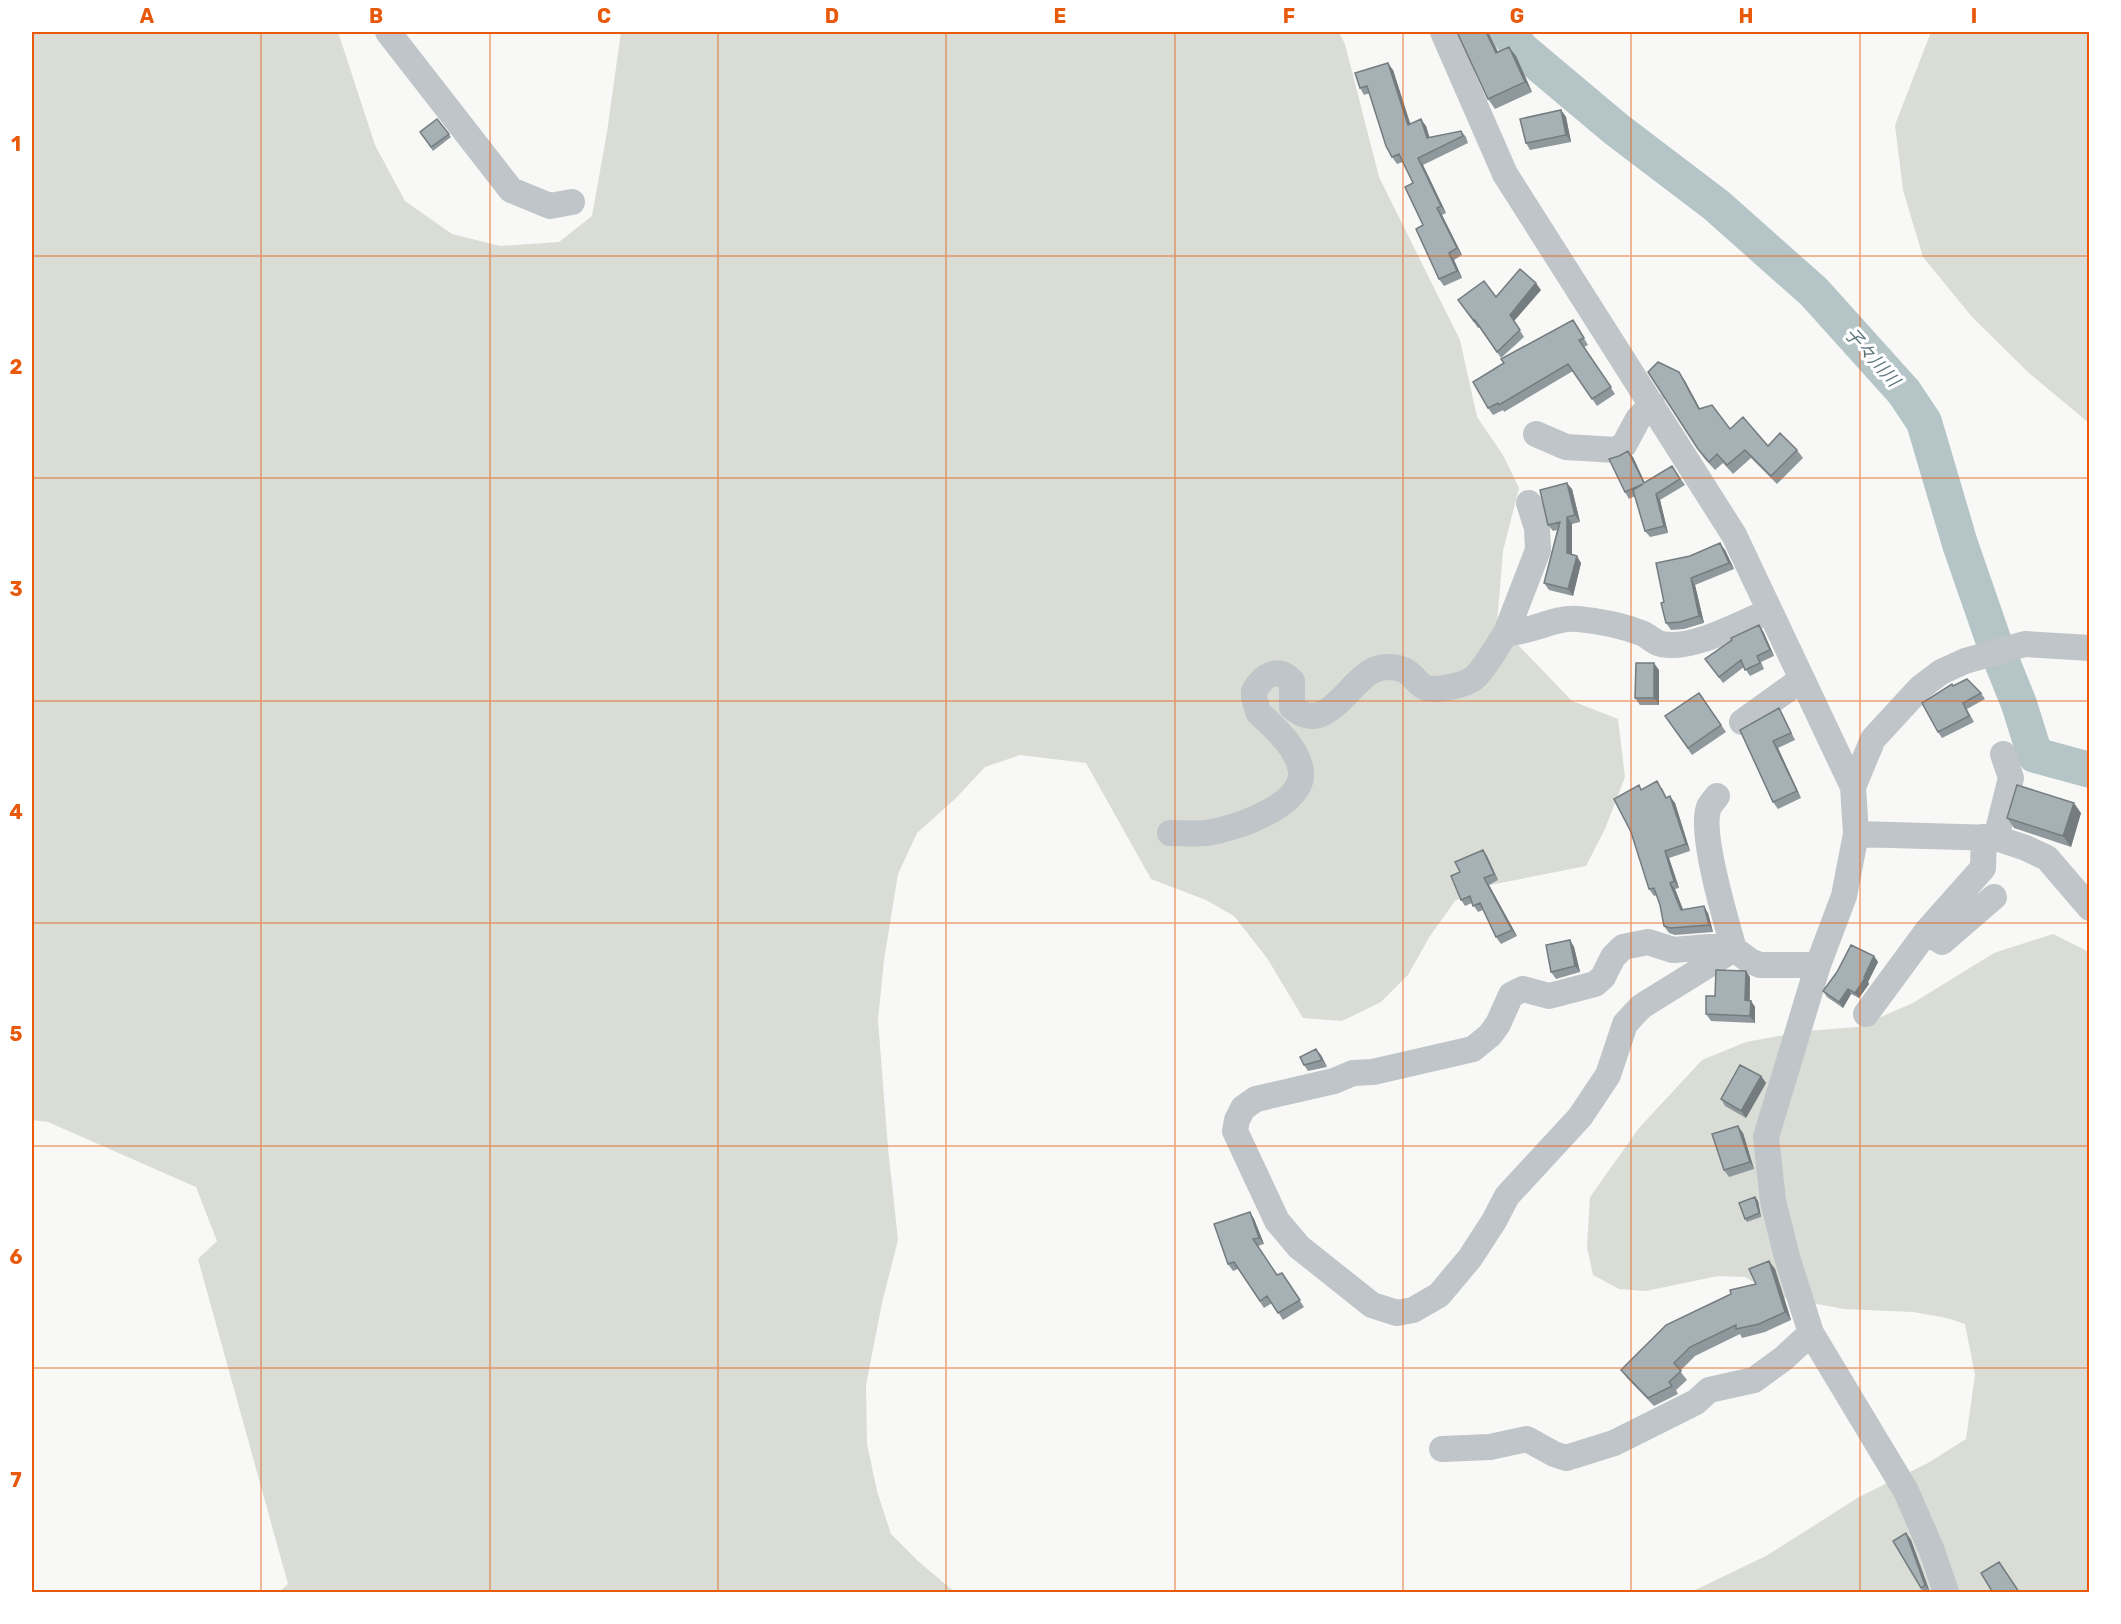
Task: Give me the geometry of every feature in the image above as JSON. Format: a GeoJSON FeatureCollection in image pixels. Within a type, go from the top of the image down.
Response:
{"type":"FeatureCollection","features":[{"type":"Feature","properties":{"kind":"street"},"geometry":{"type":"LineString","coordinates":[[388,32],[511,190],[550,206],[572,202]]}},
{"type":"Feature","properties":{"kind":"street"},"geometry":{"type":"LineString","coordinates":[[1443,32],[1505,174],[1734,534],[1852,787],[1856,834],[1844,896],[1818,964],[1766,1137],[1773,1201],[1787,1257],[1811,1334],[1906,1491],[1932,1551],[1946,1593]]}},
{"type":"Feature","properties":{"kind":"street"},"geometry":{"type":"LineString","coordinates":[[1536,434],[1566,447],[1616,450],[1624,445],[1638,419],[1652,404]]}},
{"type":"Feature","properties":{"kind":"street"},"geometry":{"type":"LineString","coordinates":[[1170,833],[1215,832],[1265,814],[1297,791],[1301,781],[1301,769],[1294,750],[1258,712],[1255,704],[1254,691],[1266,675],[1277,672],[1287,675],[1292,681],[1292,706],[1297,711],[1308,715],[1331,710],[1361,679],[1384,667],[1403,668],[1424,688],[1433,689],[1466,683],[1474,678],[1506,633],[1538,550],[1538,528],[1529,503]]}},
{"type":"Feature","properties":{"kind":"street"},"geometry":{"type":"LineString","coordinates":[[1506,633],[1525,631],[1563,619],[1578,619],[1614,624],[1644,634],[1657,644],[1669,646],[1694,642],[1770,611]]}},
{"type":"Feature","properties":{"kind":"street"},"geometry":{"type":"LineString","coordinates":[[1852,787],[1873,739],[1920,688],[1941,672],[1965,661],[2025,644],[2090,648]]}},
{"type":"Feature","properties":{"kind":"street"},"geometry":{"type":"LineString","coordinates":[[1742,722],[1802,679]]}},
{"type":"Feature","properties":{"kind":"street"},"geometry":{"type":"LineString","coordinates":[[1866,1014],[1927,931],[1983,868],[1990,837],[2011,778],[2003,754]]}},
{"type":"Feature","properties":{"kind":"street"},"geometry":{"type":"LineString","coordinates":[[1717,796],[1709,808],[1707,824],[1710,851],[1734,947],[1750,962],[1760,965],[1818,964]]}},
{"type":"Feature","properties":{"kind":"street"},"geometry":{"type":"LineString","coordinates":[[1856,834],[1990,837],[2026,848],[2047,858],[2068,863],[2090,885]]}},
{"type":"Feature","properties":{"kind":"street"},"geometry":{"type":"LineString","coordinates":[[2047,858],[2090,908]]}},
{"type":"Feature","properties":{"kind":"street"},"geometry":{"type":"LineString","coordinates":[[1927,931],[1942,942],[1995,897]]}},
{"type":"Feature","properties":{"kind":"street"},"geometry":{"type":"LineString","coordinates":[[1648,942],[1673,950],[1734,947],[1642,1006],[1625,1024],[1608,1075],[1580,1117],[1507,1196],[1470,1258],[1439,1295],[1413,1310],[1397,1313],[1372,1305],[1299,1247],[1277,1221],[1235,1131],[1237,1120],[1244,1108],[1256,1099],[1334,1081],[1353,1073],[1373,1072],[1473,1049],[1490,1035],[1498,1024],[1511,995],[1523,989],[1549,996],[1594,984],[1603,976],[1613,957],[1623,947],[1648,942]]}},
{"type":"Feature","properties":{"kind":"street"},"geometry":{"type":"LineString","coordinates":[[1442,1449],[1490,1447],[1527,1439],[1566,1458],[1604,1446],[1696,1402],[1709,1390],[1754,1380],[1811,1334]]}},
{"type":"Feature","properties":{"kind":"shaded area"},"geometry":{"type":"Polygon","coordinates":[[[32,32],[338,32],[375,145],[405,201],[452,234],[500,246],[559,242],[592,216],[621,32],[1339,32],[1345,44],[1379,177],[1460,340],[1477,417],[1503,455],[1519,488],[1503,551],[1497,623],[1572,701],[1618,719],[1625,777],[1605,829],[1586,866],[1485,886],[1455,901],[1430,936],[1408,975],[1381,1002],[1342,1021],[1303,1018],[1267,958],[1234,916],[1206,900],[1151,879],[1086,763],[1020,755],[985,767],[956,798],[917,833],[898,874],[884,960],[878,1020],[898,1240],[882,1303],[866,1385],[867,1444],[877,1491],[891,1534],[918,1561],[951,1589],[959,1592],[279,1592],[288,1584],[198,1259],[217,1241],[196,1187],[48,1122],[32,1120],[32,32]]]}},
{"type":"Feature","properties":{"kind":"shaded area"},"geometry":{"type":"Polygon","coordinates":[[[1931,32],[2089,32],[2089,423],[2029,373],[1972,317],[1923,257],[1903,190],[1895,125],[1931,32]]]}},
{"type":"Feature","properties":{"kind":"shaded area"},"geometry":{"type":"Polygon","coordinates":[[[2053,934],[2089,952],[2089,1592],[1691,1592],[1766,1556],[1859,1497],[1928,1463],[1966,1439],[1975,1375],[1965,1324],[1913,1312],[1844,1309],[1778,1297],[1745,1277],[1718,1276],[1646,1291],[1619,1289],[1593,1275],[1587,1247],[1590,1197],[1639,1128],[1702,1060],[1746,1042],[1806,1031],[1858,1027],[1913,1003],[1994,953],[2053,934]]]}},
{"type":"Feature","properties":{"kind":"building"},"geometry":{"type":"Polygon","coordinates":[[[1457,32],[1486,32],[1496,53],[1509,47],[1525,82],[1488,99],[1457,32]]]}},
{"type":"Feature","properties":{"kind":"building"},"geometry":{"type":"Polygon","coordinates":[[[1388,63],[1408,125],[1421,119],[1427,138],[1461,131],[1463,136],[1418,158],[1441,206],[1437,208],[1457,248],[1449,253],[1457,271],[1439,279],[1416,229],[1423,225],[1405,187],[1413,183],[1399,154],[1392,157],[1386,146],[1367,86],[1360,88],[1355,73],[1388,63]]]}},
{"type":"Feature","properties":{"kind":"building"},"geometry":{"type":"Polygon","coordinates":[[[1561,110],[1566,135],[1526,143],[1520,119],[1561,110]]]}},
{"type":"Feature","properties":{"kind":"building"},"geometry":{"type":"Polygon","coordinates":[[[437,119],[449,134],[431,147],[420,132],[437,119]]]}},
{"type":"Feature","properties":{"kind":"building"},"geometry":{"type":"Polygon","coordinates":[[[1520,269],[1536,283],[1510,315],[1520,330],[1497,352],[1458,300],[1484,281],[1496,297],[1520,269]]]}},
{"type":"Feature","properties":{"kind":"building"},"geometry":{"type":"Polygon","coordinates":[[[1573,320],[1584,338],[1579,340],[1611,387],[1592,399],[1568,364],[1499,405],[1498,403],[1488,408],[1473,382],[1504,363],[1501,359],[1573,320]]]}},
{"type":"Feature","properties":{"kind":"building"},"geometry":{"type":"Polygon","coordinates":[[[1658,362],[1679,372],[1699,409],[1712,405],[1730,429],[1743,417],[1768,446],[1780,433],[1797,450],[1771,476],[1745,450],[1727,465],[1717,454],[1709,462],[1698,449],[1648,372],[1658,362]]]}},
{"type":"Feature","properties":{"kind":"building"},"geometry":{"type":"Polygon","coordinates":[[[1628,451],[1644,483],[1672,466],[1680,479],[1656,494],[1664,526],[1645,531],[1633,490],[1643,484],[1625,492],[1609,459],[1628,451]]]}},
{"type":"Feature","properties":{"kind":"building"},"geometry":{"type":"Polygon","coordinates":[[[1567,483],[1575,515],[1567,517],[1567,553],[1577,556],[1568,589],[1544,583],[1560,522],[1548,525],[1540,490],[1567,483]]]}},
{"type":"Feature","properties":{"kind":"building"},"geometry":{"type":"Polygon","coordinates":[[[1720,543],[1729,563],[1691,578],[1699,616],[1680,622],[1666,623],[1656,563],[1690,556],[1720,543]]]}},
{"type":"Feature","properties":{"kind":"building"},"geometry":{"type":"Polygon","coordinates":[[[1759,625],[1770,650],[1757,656],[1760,663],[1745,670],[1741,660],[1719,677],[1705,659],[1732,640],[1731,638],[1759,625]]]}},
{"type":"Feature","properties":{"kind":"building"},"geometry":{"type":"Polygon","coordinates":[[[1636,663],[1654,663],[1654,698],[1635,698],[1636,663]]]}},
{"type":"Feature","properties":{"kind":"building"},"geometry":{"type":"Polygon","coordinates":[[[1967,679],[1981,693],[1963,703],[1969,716],[1938,732],[1922,703],[1952,684],[1953,686],[1967,679]]]}},
{"type":"Feature","properties":{"kind":"building"},"geometry":{"type":"Polygon","coordinates":[[[1699,693],[1721,725],[1688,748],[1665,716],[1699,693]]]}},
{"type":"Feature","properties":{"kind":"building"},"geometry":{"type":"Polygon","coordinates":[[[1779,708],[1791,733],[1773,741],[1797,791],[1773,802],[1740,730],[1779,708]]]}},
{"type":"Feature","properties":{"kind":"building"},"geometry":{"type":"Polygon","coordinates":[[[1657,781],[1666,798],[1670,796],[1686,844],[1665,851],[1674,881],[1670,883],[1681,910],[1704,906],[1709,925],[1670,928],[1664,926],[1654,888],[1649,889],[1631,832],[1614,799],[1639,785],[1641,790],[1657,781]]]}},
{"type":"Feature","properties":{"kind":"building"},"geometry":{"type":"Polygon","coordinates":[[[2017,785],[2074,803],[2063,836],[2007,818],[2017,785]]]}},
{"type":"Feature","properties":{"kind":"building"},"geometry":{"type":"Polygon","coordinates":[[[1483,850],[1494,874],[1484,878],[1512,930],[1496,937],[1480,903],[1473,906],[1470,896],[1461,900],[1451,876],[1460,872],[1455,862],[1483,850]]]}},
{"type":"Feature","properties":{"kind":"building"},"geometry":{"type":"Polygon","coordinates":[[[1570,940],[1575,966],[1551,972],[1546,945],[1570,940]]]}},
{"type":"Feature","properties":{"kind":"building"},"geometry":{"type":"Polygon","coordinates":[[[1851,945],[1874,956],[1865,978],[1855,993],[1848,989],[1839,1002],[1823,991],[1837,972],[1851,945]]]}},
{"type":"Feature","properties":{"kind":"building"},"geometry":{"type":"Polygon","coordinates":[[[1716,970],[1746,971],[1745,1000],[1751,1001],[1750,1016],[1706,1014],[1706,996],[1715,996],[1716,970]]]}},
{"type":"Feature","properties":{"kind":"building"},"geometry":{"type":"Polygon","coordinates":[[[1316,1049],[1322,1060],[1304,1065],[1300,1057],[1316,1049]]]}},
{"type":"Feature","properties":{"kind":"building"},"geometry":{"type":"Polygon","coordinates":[[[1740,1065],[1761,1076],[1741,1111],[1721,1099],[1740,1065]]]}},
{"type":"Feature","properties":{"kind":"building"},"geometry":{"type":"Polygon","coordinates":[[[1738,1126],[1750,1162],[1724,1170],[1712,1134],[1738,1126]]]}},
{"type":"Feature","properties":{"kind":"building"},"geometry":{"type":"Polygon","coordinates":[[[1755,1197],[1759,1213],[1745,1219],[1739,1203],[1755,1197]]]}},
{"type":"Feature","properties":{"kind":"building"},"geometry":{"type":"Polygon","coordinates":[[[1250,1212],[1259,1238],[1253,1239],[1277,1275],[1282,1273],[1300,1300],[1278,1313],[1267,1296],[1260,1301],[1234,1262],[1228,1264],[1214,1224],[1250,1212]]]}},
{"type":"Feature","properties":{"kind":"building"},"geometry":{"type":"Polygon","coordinates":[[[1769,1261],[1785,1312],[1759,1324],[1736,1329],[1736,1325],[1690,1347],[1674,1363],[1681,1371],[1669,1382],[1672,1386],[1648,1398],[1621,1370],[1666,1325],[1731,1294],[1730,1290],[1756,1284],[1749,1269],[1769,1261]]]}},
{"type":"Feature","properties":{"kind":"building"},"geometry":{"type":"Polygon","coordinates":[[[1906,1533],[1925,1585],[1921,1588],[1893,1541],[1906,1533]]]}},
{"type":"Feature","properties":{"kind":"building"},"geometry":{"type":"Polygon","coordinates":[[[1999,1562],[2018,1593],[1993,1593],[1981,1573],[1999,1562]]]}},
{"type":"Feature","properties":{"kind":"waterway","name":"子々川川"},"geometry":{"type":"LineString","coordinates":[[1507,32],[1522,50],[1616,129],[1716,205],[1814,292],[1904,392],[1924,422],[1960,544],[1994,642],[2019,704],[2035,755],[2090,770]]}}]}
